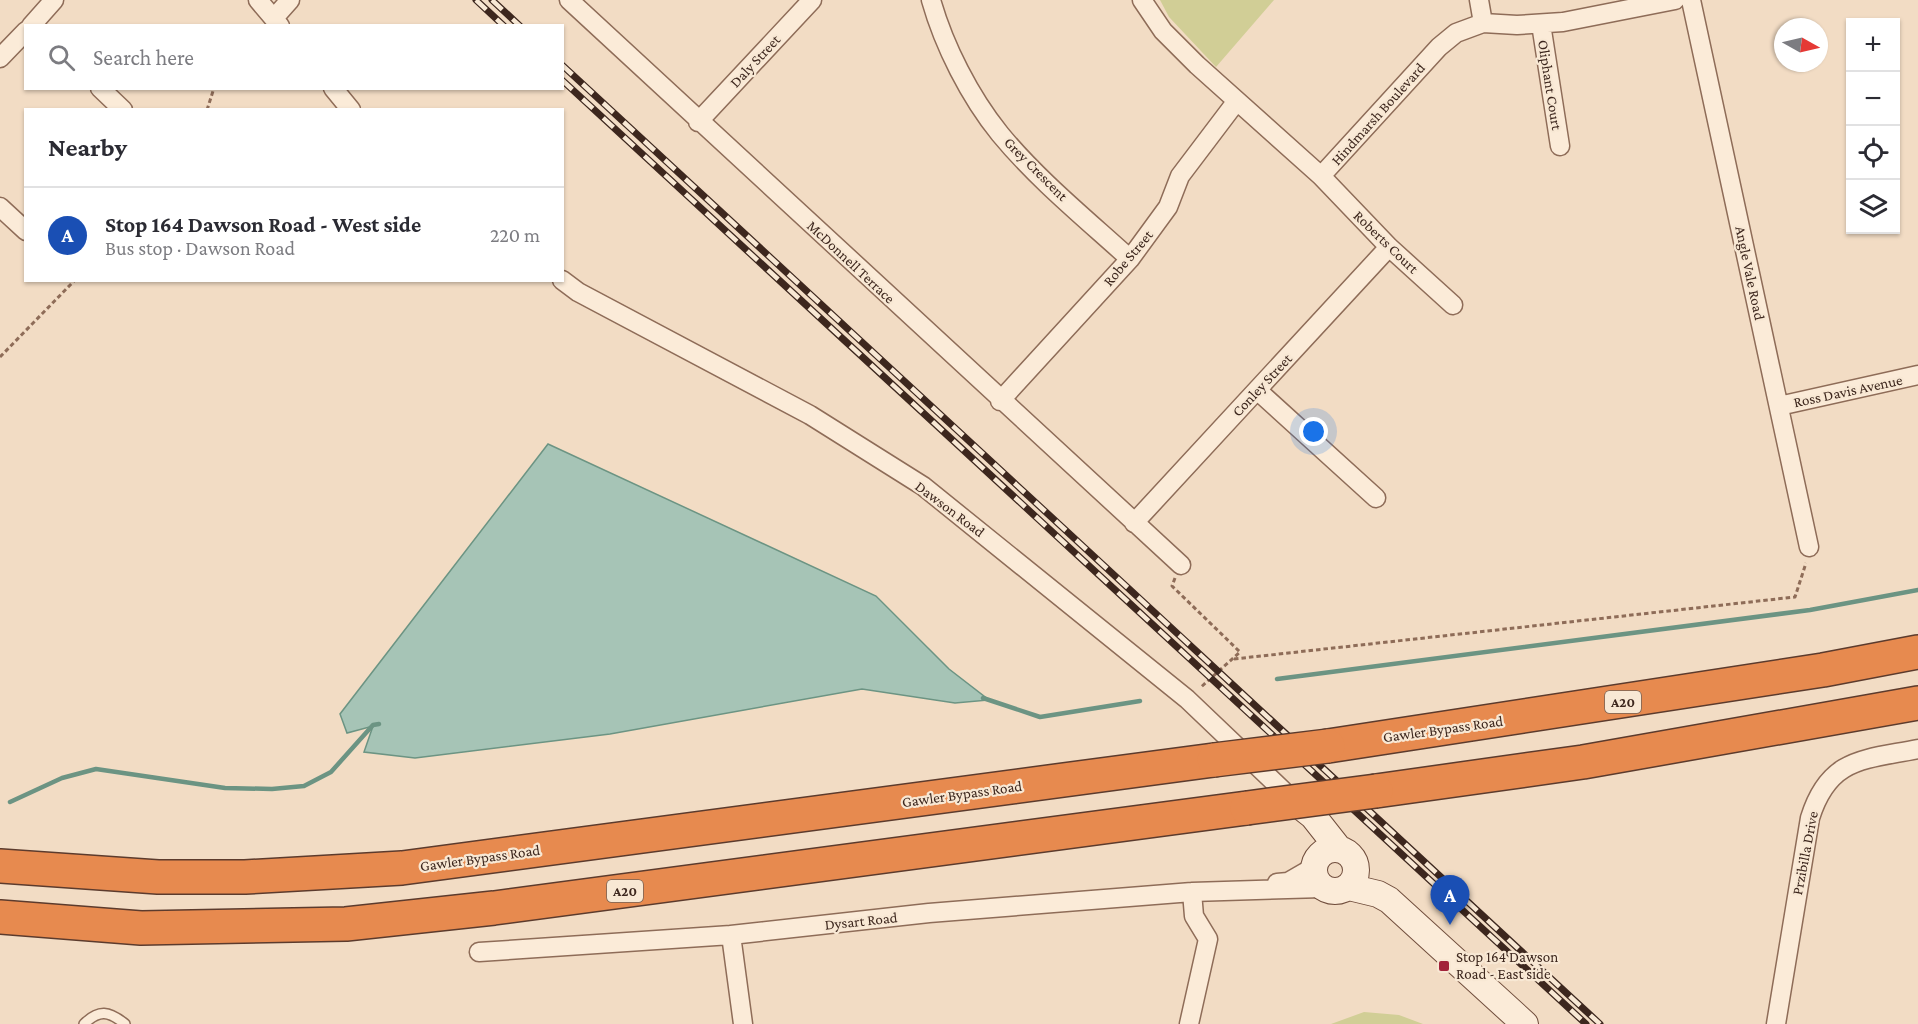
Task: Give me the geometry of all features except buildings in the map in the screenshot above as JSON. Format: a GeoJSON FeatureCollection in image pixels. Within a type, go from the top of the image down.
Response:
{"type":"FeatureCollection","features":[{"type":"Feature","properties":{"kind":"highway","name":"Gawler Bypass Road"},"geometry":{"type":"LineString","coordinates":[[0,866],[158,877],[245,877],[402,868],[1328,746],[1823,670],[1918,652]]}},
{"type":"Feature","properties":{"kind":"highway","name":"A20"},"geometry":{"type":"LineString","coordinates":[[0,917],[141,928],[346,924],[525,904],[1376,791],[1583,762],[1918,704]]}},
{"type":"Feature","properties":{"kind":"street"},"geometry":{"type":"LineString","coordinates":[[33,24],[54,0]]}},
{"type":"Feature","properties":{"kind":"street"},"geometry":{"type":"LineString","coordinates":[[258,0],[277,22],[290,0]]}},
{"type":"Feature","properties":{"kind":"street","name":"McDonnell Terrace"},"geometry":{"type":"LineString","coordinates":[[569,0],[698,122],[1181,566]]}},
{"type":"Feature","properties":{"kind":"street","name":"Daly Street"},"geometry":{"type":"LineString","coordinates":[[698,122],[812,0]]}},
{"type":"Feature","properties":{"kind":"street","name":"Grey Crescent"},"geometry":{"type":"LineString","coordinates":[[931,0],[954,57],[976,99],[999,133],[1026,163],[1130,259]]}},
{"type":"Feature","properties":{"kind":"street","name":"Hindmarsh Boulevard"},"geometry":{"type":"LineString","coordinates":[[1142,0],[1163,31],[1236,102],[1321,176],[1439,47],[1456,33],[1483,22],[1540,24],[1563,22],[1675,0]]}},
{"type":"Feature","properties":{"kind":"street"},"geometry":{"type":"LineString","coordinates":[[1479,0],[1483,22]]}},
{"type":"Feature","properties":{"kind":"street","name":"Angle Vale Road"},"geometry":{"type":"LineString","coordinates":[[1691,0],[1809,547]]}},
{"type":"Feature","properties":{"kind":"street","name":"Oliphant Court"},"geometry":{"type":"LineString","coordinates":[[1540,24],[1560,146]]}},
{"type":"Feature","properties":{"kind":"street"},"geometry":{"type":"LineString","coordinates":[[0,58],[24,33]]}},
{"type":"Feature","properties":{"kind":"street"},"geometry":{"type":"LineString","coordinates":[[102,90],[121,108]]}},
{"type":"Feature","properties":{"kind":"street"},"geometry":{"type":"LineString","coordinates":[[335,90],[349,108]]}},
{"type":"Feature","properties":{"kind":"street","name":"Robe Street"},"geometry":{"type":"LineString","coordinates":[[1000,401],[1130,259],[1168,207],[1180,176],[1236,102]]}},
{"type":"Feature","properties":{"kind":"street","name":"Roberts Court"},"geometry":{"type":"LineString","coordinates":[[1321,176],[1389,247],[1454,305]]}},
{"type":"Feature","properties":{"kind":"street"},"geometry":{"type":"LineString","coordinates":[[0,207],[24,229]]}},
{"type":"Feature","properties":{"kind":"street","name":"Conley Street"},"geometry":{"type":"LineString","coordinates":[[1134,523],[1389,247]]}},
{"type":"Feature","properties":{"kind":"street","name":"Dawson Road"},"geometry":{"type":"LineString","coordinates":[[564,282],[578,292],[810,415],[923,486],[1187,699],[1312,816],[1348,866]]}},
{"type":"Feature","properties":{"kind":"street","name":"Ross Davis Avenue"},"geometry":{"type":"LineString","coordinates":[[1779,406],[1918,375]]}},
{"type":"Feature","properties":{"kind":"street"},"geometry":{"type":"LineString","coordinates":[[1257,390],[1376,498]]}},
{"type":"Feature","properties":{"kind":"street","name":"Przibilla Drive"},"geometry":{"type":"LineString","coordinates":[[1776,1024],[1810,818],[1819,794],[1828,780],[1852,763],[1918,749]]}},
{"type":"Feature","properties":{"kind":"street","name":"Dawson Road"},"geometry":{"type":"LineString","coordinates":[[1294,801],[1313,840],[1318,872]]}},
{"type":"Feature","properties":{"kind":"street"},"geometry":{"type":"LineString","coordinates":[[1348,866],[1335,892],[1318,872],[1324,852],[1348,866],[1526,1024]]}},
{"type":"Feature","properties":{"kind":"street","name":"Dysart Road"},"geometry":{"type":"LineString","coordinates":[[479,952],[731,935],[929,913],[1243,889],[1288,882],[1318,872]]}},
{"type":"Feature","properties":{"kind":"street"},"geometry":{"type":"LineString","coordinates":[[1189,1024],[1208,939],[1194,916],[1192,892]]}},
{"type":"Feature","properties":{"kind":"street"},"geometry":{"type":"LineString","coordinates":[[731,935],[743,1024]]}},
{"type":"Feature","properties":{"kind":"lane"},"geometry":{"type":"LineString","coordinates":[[84,1024],[94,1014],[104,1012],[116,1016],[125,1024]]}},
{"type":"Feature","properties":{"kind":"path"},"geometry":{"type":"LineString","coordinates":[[208,108],[213,90]]}},
{"type":"Feature","properties":{"kind":"path"},"geometry":{"type":"LineString","coordinates":[[0,357],[73,282]]}},
{"type":"Feature","properties":{"kind":"path"},"geometry":{"type":"LineString","coordinates":[[1234,659],[1795,597],[1804,574],[1809,547]]}},
{"type":"Feature","properties":{"kind":"path"},"geometry":{"type":"LineString","coordinates":[[1181,566],[1172,586],[1240,652],[1187,699]]}},
{"type":"Feature","properties":{"kind":"shaded area"},"geometry":{"type":"Polygon","coordinates":[[[1160,0],[1274,0],[1216,67],[1169,17],[1160,0]]]}},
{"type":"Feature","properties":{"kind":"shaded area"},"geometry":{"type":"Polygon","coordinates":[[[548,444],[876,596],[949,669],[989,700],[955,703],[862,689],[610,734],[415,758],[364,752],[373,726],[347,733],[340,714],[548,444]]]}},
{"type":"Feature","properties":{"kind":"shaded area"},"geometry":{"type":"Polygon","coordinates":[[[1364,1012],[1399,1015],[1423,1024],[1331,1024],[1364,1012]]]}},
{"type":"Feature","properties":{"kind":"waterway"},"geometry":{"type":"LineString","coordinates":[[1277,679],[1810,610],[1918,590]]}},
{"type":"Feature","properties":{"kind":"waterway"},"geometry":{"type":"LineString","coordinates":[[983,698],[1040,717],[1140,701]]}},
{"type":"Feature","properties":{"kind":"waterway"},"geometry":{"type":"LineString","coordinates":[[10,802],[62,778],[96,769],[225,788],[272,789],[304,786],[331,772],[373,725],[379,724]]}},
{"type":"Feature","properties":{"kind":"railway"},"geometry":{"type":"LineString","coordinates":[[476,0],[502,24]]}},
{"type":"Feature","properties":{"kind":"railway"},"geometry":{"type":"LineString","coordinates":[[492,0],[518,24]]}},
{"type":"Feature","properties":{"kind":"railway"},"geometry":{"type":"LineString","coordinates":[[564,67],[1600,1024]]}},
{"type":"Feature","properties":{"kind":"railway"},"geometry":{"type":"LineString","coordinates":[[564,82],[1586,1024]]}},
{"type":"Feature","properties":{"kind":"place","name":"Stop 164 Dawson Road - West side"},"geometry":{"type":"Point","coordinates":[1450,925]}},
{"type":"Feature","properties":{"kind":"place","name":"Stop 164 Dawson Road - East side"},"geometry":{"type":"Point","coordinates":[1444,966]}}]}
